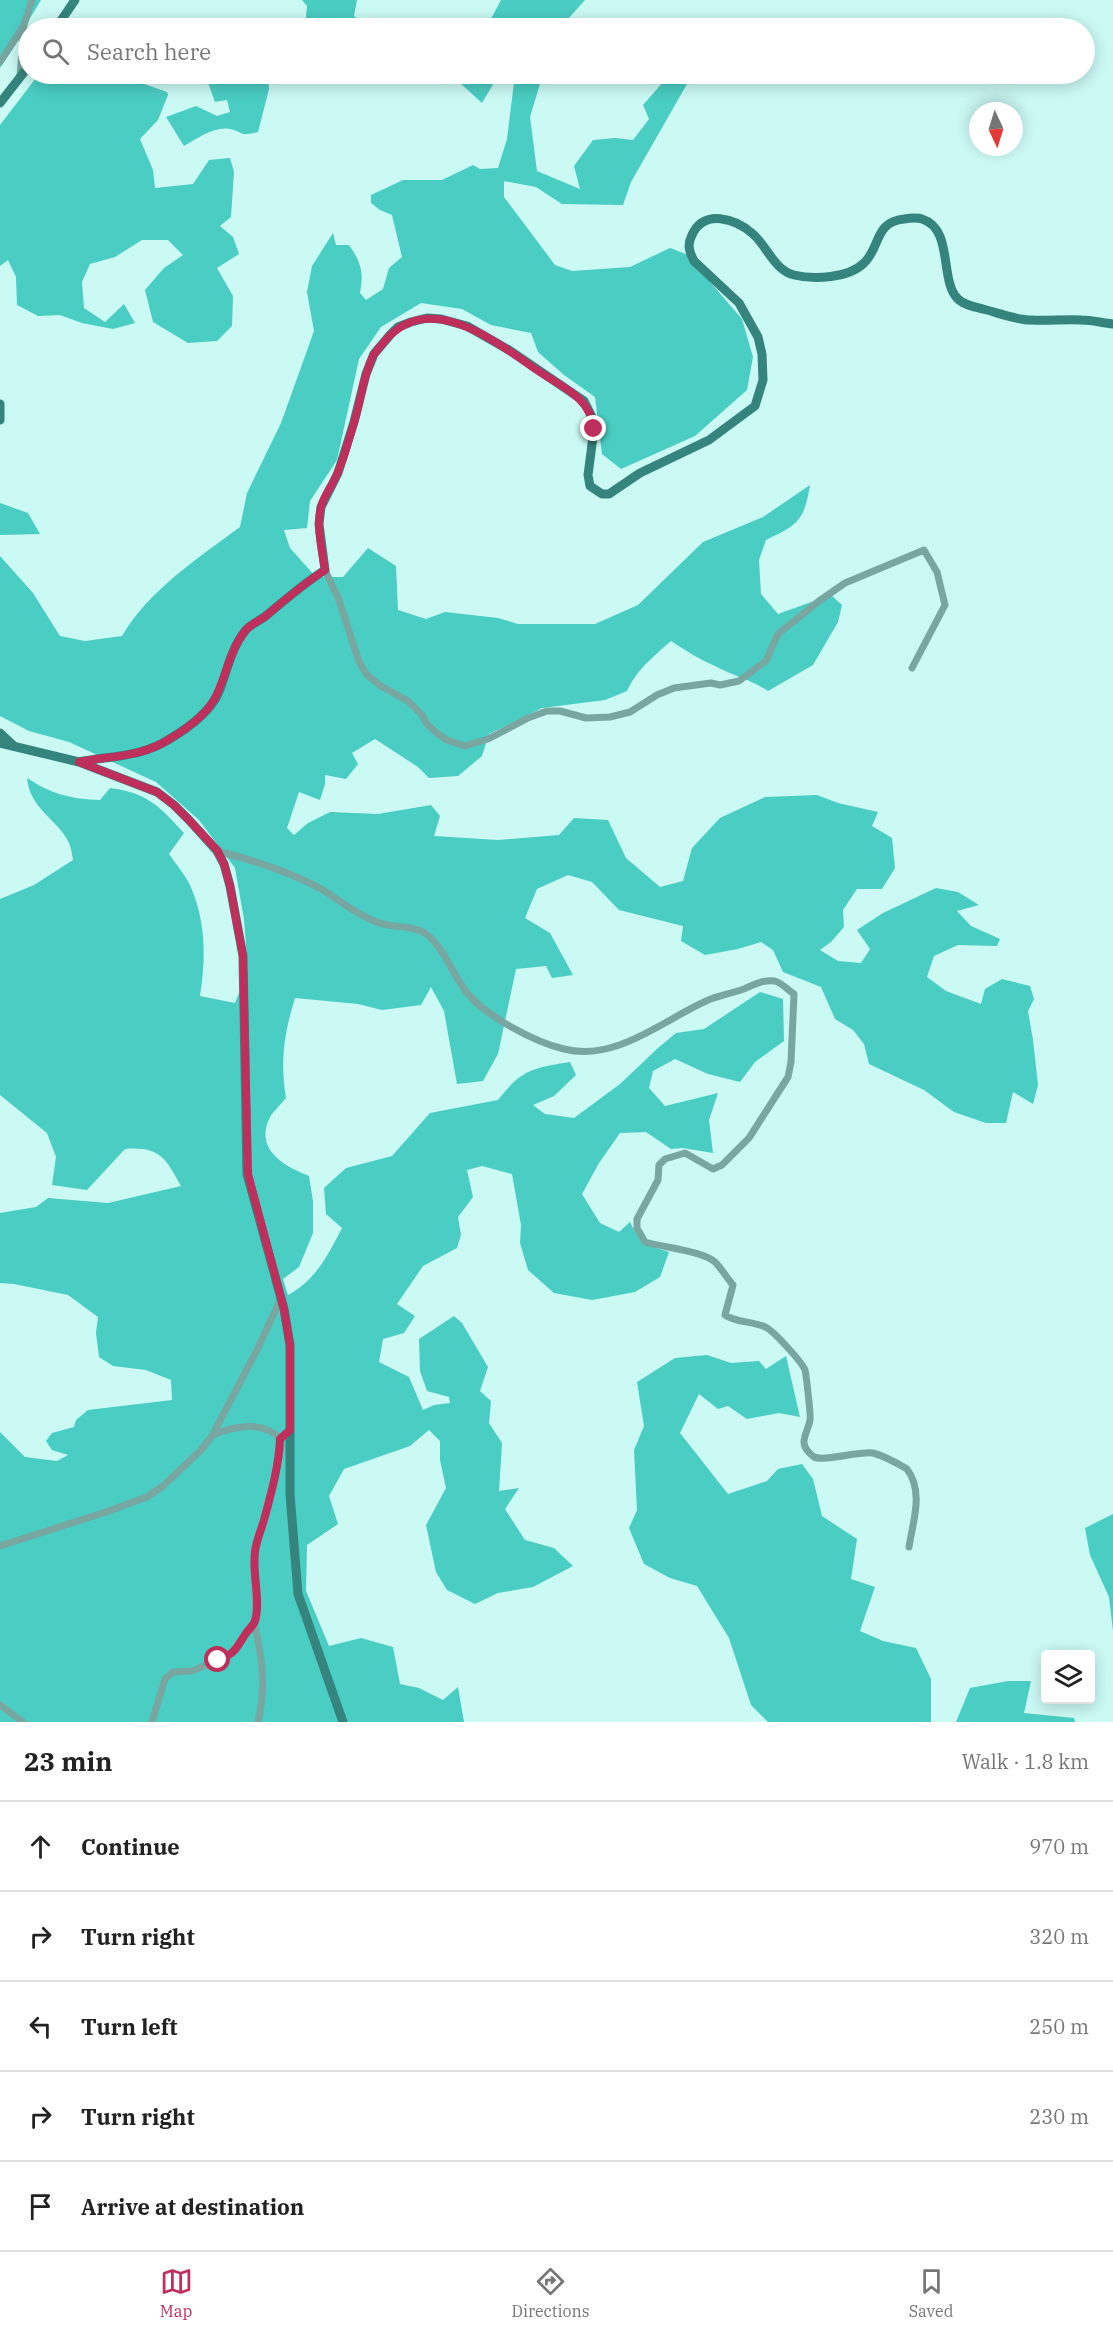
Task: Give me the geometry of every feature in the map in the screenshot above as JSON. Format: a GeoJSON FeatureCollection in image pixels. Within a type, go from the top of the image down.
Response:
{"type":"FeatureCollection","features":[{"type":"Feature","properties":{"kind":"street"},"geometry":{"type":"LineString","coordinates":[[26,18],[32,0]]}},
{"type":"Feature","properties":{"kind":"street"},"geometry":{"type":"LineString","coordinates":[[63,18],[75,0]]}},
{"type":"Feature","properties":{"kind":"street"},"geometry":{"type":"LineString","coordinates":[[0,62],[18,34]]}},
{"type":"Feature","properties":{"kind":"street"},"geometry":{"type":"LineString","coordinates":[[0,103],[18,80]]}},
{"type":"Feature","properties":{"kind":"street"},"geometry":{"type":"LineString","coordinates":[[912,668],[945,605],[938,572],[924,550],[845,583],[828,595],[783,629],[772,644],[766,661],[739,681],[720,685],[711,683],[674,688],[657,695],[630,712],[610,717],[586,718],[560,711],[547,711],[528,718],[488,739],[465,746],[447,740],[427,724],[416,708],[381,686],[362,667],[339,600],[325,570],[319,524],[321,507],[338,473],[374,354],[390,335],[408,323],[427,318],[467,326],[509,350],[584,401],[593,419],[594,429],[588,475],[590,486],[602,494],[609,494],[640,473],[709,440],[755,406],[763,380],[762,354],[758,337],[739,303],[694,261],[690,252],[690,239],[694,230],[702,222],[713,218],[719,217],[742,226],[761,242],[784,271],[793,275],[805,276],[835,275],[857,268],[869,256],[885,226],[892,221],[902,219],[923,219],[937,232],[942,241],[950,285],[954,295],[964,303],[1029,321],[1074,319],[1113,324]]}},
{"type":"Feature","properties":{"kind":"street"},"geometry":{"type":"LineString","coordinates":[[0,404],[0,420]]}},
{"type":"Feature","properties":{"kind":"street"},"geometry":{"type":"LineString","coordinates":[[79,762],[121,757],[145,750],[167,741],[201,716],[217,695],[227,666],[246,630],[266,616],[285,597],[325,570]]}},
{"type":"Feature","properties":{"kind":"street"},"geometry":{"type":"LineString","coordinates":[[0,733],[14,746]]}},
{"type":"Feature","properties":{"kind":"street"},"geometry":{"type":"LineString","coordinates":[[0,743],[79,762],[157,792],[174,805],[217,850],[230,886],[243,956],[248,1174],[281,1298],[290,1345],[290,1494],[298,1594],[344,1722]]}},
{"type":"Feature","properties":{"kind":"street"},"geometry":{"type":"LineString","coordinates":[[217,850],[245,858],[322,890],[376,922],[391,927],[419,930],[436,944],[466,992],[482,1007],[516,1029],[562,1049],[582,1053],[604,1050],[640,1035],[707,1000],[765,981],[777,981],[794,994],[791,1071],[756,1129],[730,1158],[713,1169],[685,1153],[665,1159],[659,1165],[658,1180],[637,1219],[637,1228],[645,1242],[670,1246],[717,1263],[733,1285],[725,1315],[731,1319],[769,1329],[798,1359],[807,1376],[806,1387],[811,1412],[804,1441],[810,1454],[816,1458],[826,1459],[842,1455],[873,1454],[907,1469],[913,1482],[916,1502],[916,1517],[909,1547]]}},
{"type":"Feature","properties":{"kind":"street"},"geometry":{"type":"LineString","coordinates":[[0,1546],[147,1497],[163,1486],[201,1450],[212,1436],[281,1298]]}},
{"type":"Feature","properties":{"kind":"street"},"geometry":{"type":"LineString","coordinates":[[212,1436],[226,1430],[258,1426],[276,1434],[280,1439],[280,1453],[269,1502],[255,1549],[256,1614],[254,1624],[264,1670],[258,1722]]}},
{"type":"Feature","properties":{"kind":"street"},"geometry":{"type":"LineString","coordinates":[[280,1439],[290,1430]]}},
{"type":"Feature","properties":{"kind":"street"},"geometry":{"type":"LineString","coordinates":[[152,1722],[165,1679],[173,1672],[192,1671],[230,1655],[237,1649],[246,1632],[254,1624]]}},
{"type":"Feature","properties":{"kind":"street"},"geometry":{"type":"LineString","coordinates":[[0,1705],[23,1722]]}},
{"type":"Feature","properties":{"kind":"shaded area"},"geometry":{"type":"Polygon","coordinates":[[[0,0],[41,0],[30,18],[18,18],[18,38],[0,68],[0,0]]]}},
{"type":"Feature","properties":{"kind":"shaded area"},"geometry":{"type":"Polygon","coordinates":[[[302,0],[357,0],[354,16],[357,18],[306,18],[307,6],[302,0]]]}},
{"type":"Feature","properties":{"kind":"shaded area"},"geometry":{"type":"Polygon","coordinates":[[[501,0],[585,0],[569,18],[491,18],[501,0]]]}},
{"type":"Feature","properties":{"kind":"shaded area"},"geometry":{"type":"Polygon","coordinates":[[[31,84],[144,84],[167,92],[168,95],[158,120],[140,139],[153,170],[155,188],[193,184],[209,160],[230,158],[234,172],[231,217],[220,226],[233,237],[239,254],[217,268],[233,296],[232,326],[217,341],[188,343],[153,322],[145,290],[164,268],[183,255],[168,240],[142,240],[115,257],[90,264],[82,282],[84,308],[105,322],[124,304],[135,323],[113,329],[82,323],[60,315],[38,316],[17,305],[16,277],[8,260],[0,266],[0,125],[31,84]]]}},
{"type":"Feature","properties":{"kind":"shaded area"},"geometry":{"type":"Polygon","coordinates":[[[208,84],[269,84],[258,132],[244,134],[230,129],[218,129],[184,146],[166,117],[196,106],[217,116],[230,112],[227,100],[215,102],[208,84]]]}},
{"type":"Feature","properties":{"kind":"shaded area"},"geometry":{"type":"Polygon","coordinates":[[[461,84],[493,84],[482,103],[461,84]]]}},
{"type":"Feature","properties":{"kind":"shaded area"},"geometry":{"type":"Polygon","coordinates":[[[514,84],[540,84],[530,117],[537,171],[580,189],[574,166],[593,140],[615,138],[633,140],[649,119],[643,105],[661,84],[687,84],[631,182],[623,205],[562,204],[536,187],[504,181],[504,197],[555,265],[572,271],[630,267],[670,248],[686,254],[742,319],[753,357],[747,390],[695,436],[621,469],[602,454],[595,397],[564,375],[538,352],[531,333],[491,325],[462,309],[421,303],[381,327],[359,359],[337,460],[310,501],[307,528],[284,530],[290,548],[316,577],[343,577],[368,548],[396,566],[398,610],[426,619],[445,612],[498,618],[518,624],[595,624],[638,605],[703,542],[763,517],[810,485],[802,515],[792,526],[766,540],[759,560],[761,594],[778,614],[831,595],[842,605],[838,622],[813,665],[768,691],[705,661],[671,641],[640,670],[627,691],[605,700],[542,708],[489,734],[482,756],[458,776],[429,778],[418,767],[375,739],[352,753],[358,764],[346,779],[325,775],[320,800],[299,792],[287,828],[294,835],[308,823],[330,812],[378,814],[431,805],[440,816],[434,836],[498,840],[559,835],[574,818],[608,820],[626,858],[660,887],[683,881],[692,848],[720,818],[765,797],[817,795],[838,803],[878,812],[872,826],[892,838],[895,868],[882,889],[857,889],[843,910],[844,927],[831,942],[820,950],[838,961],[861,963],[870,949],[857,930],[883,913],[936,888],[958,892],[979,905],[957,911],[971,926],[1000,939],[997,946],[958,945],[934,956],[927,977],[946,991],[981,1004],[985,989],[1002,979],[1030,986],[1034,999],[1028,1011],[1038,1085],[1033,1104],[1013,1092],[1006,1123],[986,1123],[954,1112],[924,1090],[869,1064],[864,1044],[853,1030],[835,1019],[821,987],[783,972],[773,950],[761,942],[705,955],[681,941],[683,926],[619,910],[592,882],[568,875],[537,889],[525,918],[550,933],[573,975],[552,978],[546,966],[516,969],[498,1054],[483,1081],[457,1084],[444,1011],[431,987],[421,1005],[382,1010],[358,1004],[295,998],[284,1048],[283,1072],[286,1098],[270,1117],[266,1128],[268,1147],[274,1155],[290,1167],[309,1176],[313,1201],[313,1233],[299,1267],[283,1279],[288,1295],[314,1274],[342,1228],[326,1214],[324,1188],[346,1168],[392,1156],[430,1113],[498,1100],[514,1082],[529,1072],[537,1068],[570,1062],[576,1075],[554,1096],[533,1105],[545,1114],[574,1118],[620,1084],[676,1033],[704,1029],[760,992],[783,999],[784,1041],[755,1062],[740,1082],[708,1074],[675,1059],[653,1071],[649,1088],[665,1106],[718,1093],[709,1120],[713,1153],[683,1148],[671,1149],[646,1132],[620,1133],[599,1163],[582,1194],[600,1223],[619,1232],[630,1222],[641,1239],[669,1252],[660,1277],[635,1292],[592,1300],[554,1293],[528,1270],[520,1243],[521,1225],[512,1174],[482,1166],[467,1170],[473,1197],[458,1217],[461,1235],[457,1248],[423,1266],[397,1304],[415,1316],[404,1333],[383,1339],[379,1362],[409,1377],[423,1410],[434,1405],[450,1403],[449,1397],[427,1391],[420,1371],[419,1339],[454,1316],[462,1323],[488,1367],[480,1391],[491,1401],[489,1423],[502,1443],[499,1491],[519,1488],[505,1509],[525,1540],[554,1548],[573,1566],[533,1587],[498,1593],[475,1604],[447,1590],[436,1572],[426,1525],[446,1488],[440,1460],[440,1441],[429,1430],[410,1446],[344,1469],[329,1496],[338,1524],[307,1545],[306,1591],[329,1646],[361,1638],[393,1647],[400,1684],[419,1688],[443,1700],[458,1687],[464,1722],[0,1722],[0,1432],[25,1457],[57,1461],[68,1455],[52,1450],[46,1441],[52,1433],[74,1427],[76,1420],[88,1410],[172,1400],[171,1380],[146,1370],[113,1366],[99,1357],[96,1333],[98,1317],[68,1295],[0,1283],[0,1213],[36,1207],[48,1198],[108,1203],[181,1186],[161,1156],[154,1152],[137,1149],[125,1149],[87,1190],[52,1185],[56,1157],[47,1133],[0,1095],[0,899],[34,885],[73,860],[68,841],[33,798],[27,778],[53,792],[80,798],[100,800],[110,788],[123,790],[144,797],[160,808],[184,833],[169,854],[190,885],[199,912],[204,954],[200,996],[235,1003],[248,971],[244,919],[235,868],[199,820],[156,782],[69,742],[29,731],[0,716],[0,556],[33,593],[60,636],[85,641],[122,636],[146,604],[175,576],[240,527],[247,493],[281,423],[314,331],[307,292],[312,266],[333,233],[336,245],[349,245],[356,257],[362,279],[360,293],[366,300],[383,289],[389,268],[402,257],[392,215],[371,203],[371,195],[403,180],[442,180],[473,165],[480,169],[498,168],[507,139],[514,84]]]}},
{"type":"Feature","properties":{"kind":"shaded area"},"geometry":{"type":"Polygon","coordinates":[[[0,503],[28,513],[40,534],[0,535],[0,503]]]}},
{"type":"Feature","properties":{"kind":"shaded area"},"geometry":{"type":"Polygon","coordinates":[[[707,1355],[731,1363],[759,1361],[766,1369],[786,1356],[800,1417],[779,1413],[747,1419],[728,1406],[718,1409],[699,1394],[680,1433],[728,1494],[767,1481],[778,1469],[802,1464],[813,1479],[822,1516],[857,1539],[851,1579],[875,1587],[860,1631],[883,1641],[916,1648],[931,1679],[931,1722],[768,1722],[751,1705],[729,1638],[697,1586],[670,1578],[644,1564],[629,1528],[637,1510],[634,1450],[644,1426],[637,1382],[675,1358],[707,1355]]]}},
{"type":"Feature","properties":{"kind":"shaded area"},"geometry":{"type":"Polygon","coordinates":[[[1113,1514],[1113,1631],[1109,1597],[1090,1555],[1085,1528],[1113,1514]]]}},
{"type":"Feature","properties":{"kind":"shaded area"},"geometry":{"type":"Polygon","coordinates":[[[1008,1681],[1031,1681],[1024,1713],[1074,1718],[1075,1722],[956,1722],[970,1688],[1008,1681]]]}},
{"type":"Feature","properties":{"kind":"route"},"geometry":{"type":"LineString","coordinates":[[218,1660],[237,1649],[246,1632],[254,1624],[256,1614],[255,1549],[269,1502],[280,1453],[280,1439],[290,1430],[290,1345],[284,1309],[248,1174],[243,956],[230,886],[224,864],[217,850],[174,805],[157,792],[79,762],[121,757],[145,750],[167,741],[201,716],[217,695],[227,666],[246,630],[266,616],[285,597],[325,570],[319,524],[321,507],[338,473],[366,374],[374,354],[398,327],[427,318],[467,326],[509,350],[584,401],[593,419],[594,429]]}}]}
